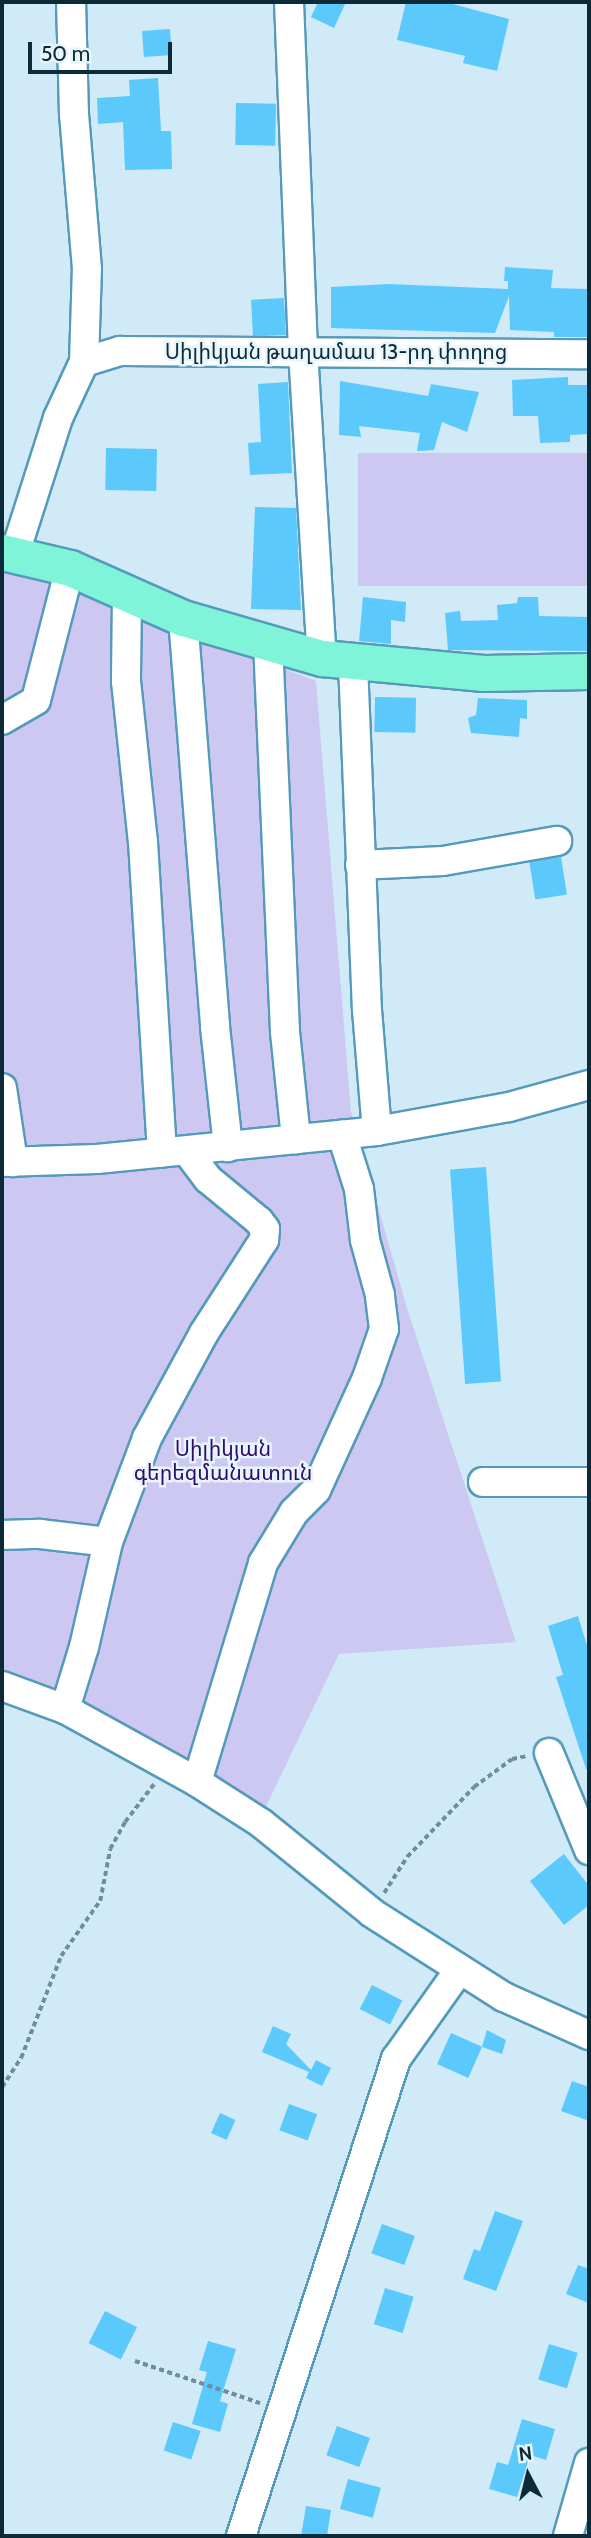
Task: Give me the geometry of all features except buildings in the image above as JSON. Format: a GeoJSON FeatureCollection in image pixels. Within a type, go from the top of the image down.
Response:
{"type":"FeatureCollection","features":[{"type":"Feature","properties":{"kind":"main road"},"geometry":{"type":"LineString","coordinates":[[8,554],[70,568],[127,596],[183,618],[337,660],[484,673],[589,671]]}},
{"type":"Feature","properties":{"kind":"street"},"geometry":{"type":"LineString","coordinates":[[8,554],[58,418],[84,362],[87,269],[74,115],[71,2]]}},
{"type":"Feature","properties":{"kind":"street"},"geometry":{"type":"LineString","coordinates":[[289,2],[303,351],[360,865],[367,1010],[377,1131]]}},
{"type":"Feature","properties":{"kind":"street","name":"Սիլիկյան թաղամաս 13-րդ փողոց"},"geometry":{"type":"LineString","coordinates":[[84,362],[120,351],[589,354]]}},
{"type":"Feature","properties":{"kind":"street"},"geometry":{"type":"LineString","coordinates":[[2,720],[36,700],[70,568]]}},
{"type":"Feature","properties":{"kind":"street"},"geometry":{"type":"LineString","coordinates":[[65,1709],[84,1647],[108,1542],[147,1438],[204,1333],[264,1240],[265,1229],[259,1220],[174,1152],[126,681],[127,596]]}},
{"type":"Feature","properties":{"kind":"street"},"geometry":{"type":"LineString","coordinates":[[183,618],[214,1013],[228,1147]]}},
{"type":"Feature","properties":{"kind":"street"},"geometry":{"type":"LineString","coordinates":[[268,642],[285,1032],[296,1139]]}},
{"type":"Feature","properties":{"kind":"street"},"geometry":{"type":"LineString","coordinates":[[360,865],[443,861],[557,841]]}},
{"type":"Feature","properties":{"kind":"street"},"geometry":{"type":"LineString","coordinates":[[2,1088],[8,1162],[97,1159],[377,1131],[509,1107],[589,1085]]}},
{"type":"Feature","properties":{"kind":"street"},"geometry":{"type":"LineString","coordinates":[[197,1782],[263,1563],[294,1511],[316,1490],[367,1378],[384,1329],[380,1295],[365,1240],[359,1189],[342,1135]]}},
{"type":"Feature","properties":{"kind":"street"},"geometry":{"type":"LineString","coordinates":[[483,1482],[589,1482]]}},
{"type":"Feature","properties":{"kind":"street"},"geometry":{"type":"LineString","coordinates":[[2,1535],[40,1534],[108,1542]]}},
{"type":"Feature","properties":{"kind":"street"},"geometry":{"type":"LineString","coordinates":[[2,1686],[65,1709],[197,1782],[261,1823],[372,1913],[504,1997],[589,2035]]}},
{"type":"Feature","properties":{"kind":"street"},"geometry":{"type":"LineString","coordinates":[[549,1753],[589,1850]]}},
{"type":"Feature","properties":{"kind":"street"},"geometry":{"type":"LineString","coordinates":[[240,2536],[396,2059],[460,1969]]}},
{"type":"Feature","properties":{"kind":"street"},"geometry":{"type":"LineString","coordinates":[[568,2536],[589,2463]]}},
{"type":"Feature","properties":{"kind":"path"},"geometry":{"type":"LineString","coordinates":[[372,1913],[407,1857],[474,1787],[512,1759],[549,1753]]}},
{"type":"Feature","properties":{"kind":"path"},"geometry":{"type":"LineString","coordinates":[[2,2087],[21,2058],[61,1956],[100,1901],[110,1849],[133,1811],[169,1766]]}},
{"type":"Feature","properties":{"kind":"path"},"geometry":{"type":"LineString","coordinates":[[135,2361],[282,2410]]}},
{"type":"Feature","properties":{"kind":"green space"},"geometry":{"type":"Polygon","coordinates":[[[358,453],[589,453],[589,586],[358,586],[358,453]]]}},
{"type":"Feature","properties":{"kind":"green space","name":"Սիլիկյան գերեզմանատուն"},"geometry":{"type":"Polygon","coordinates":[[[2,561],[316,681],[351,1112],[407,1308],[516,1642],[339,1654],[262,1815],[2,1685],[2,561]]]}}]}
